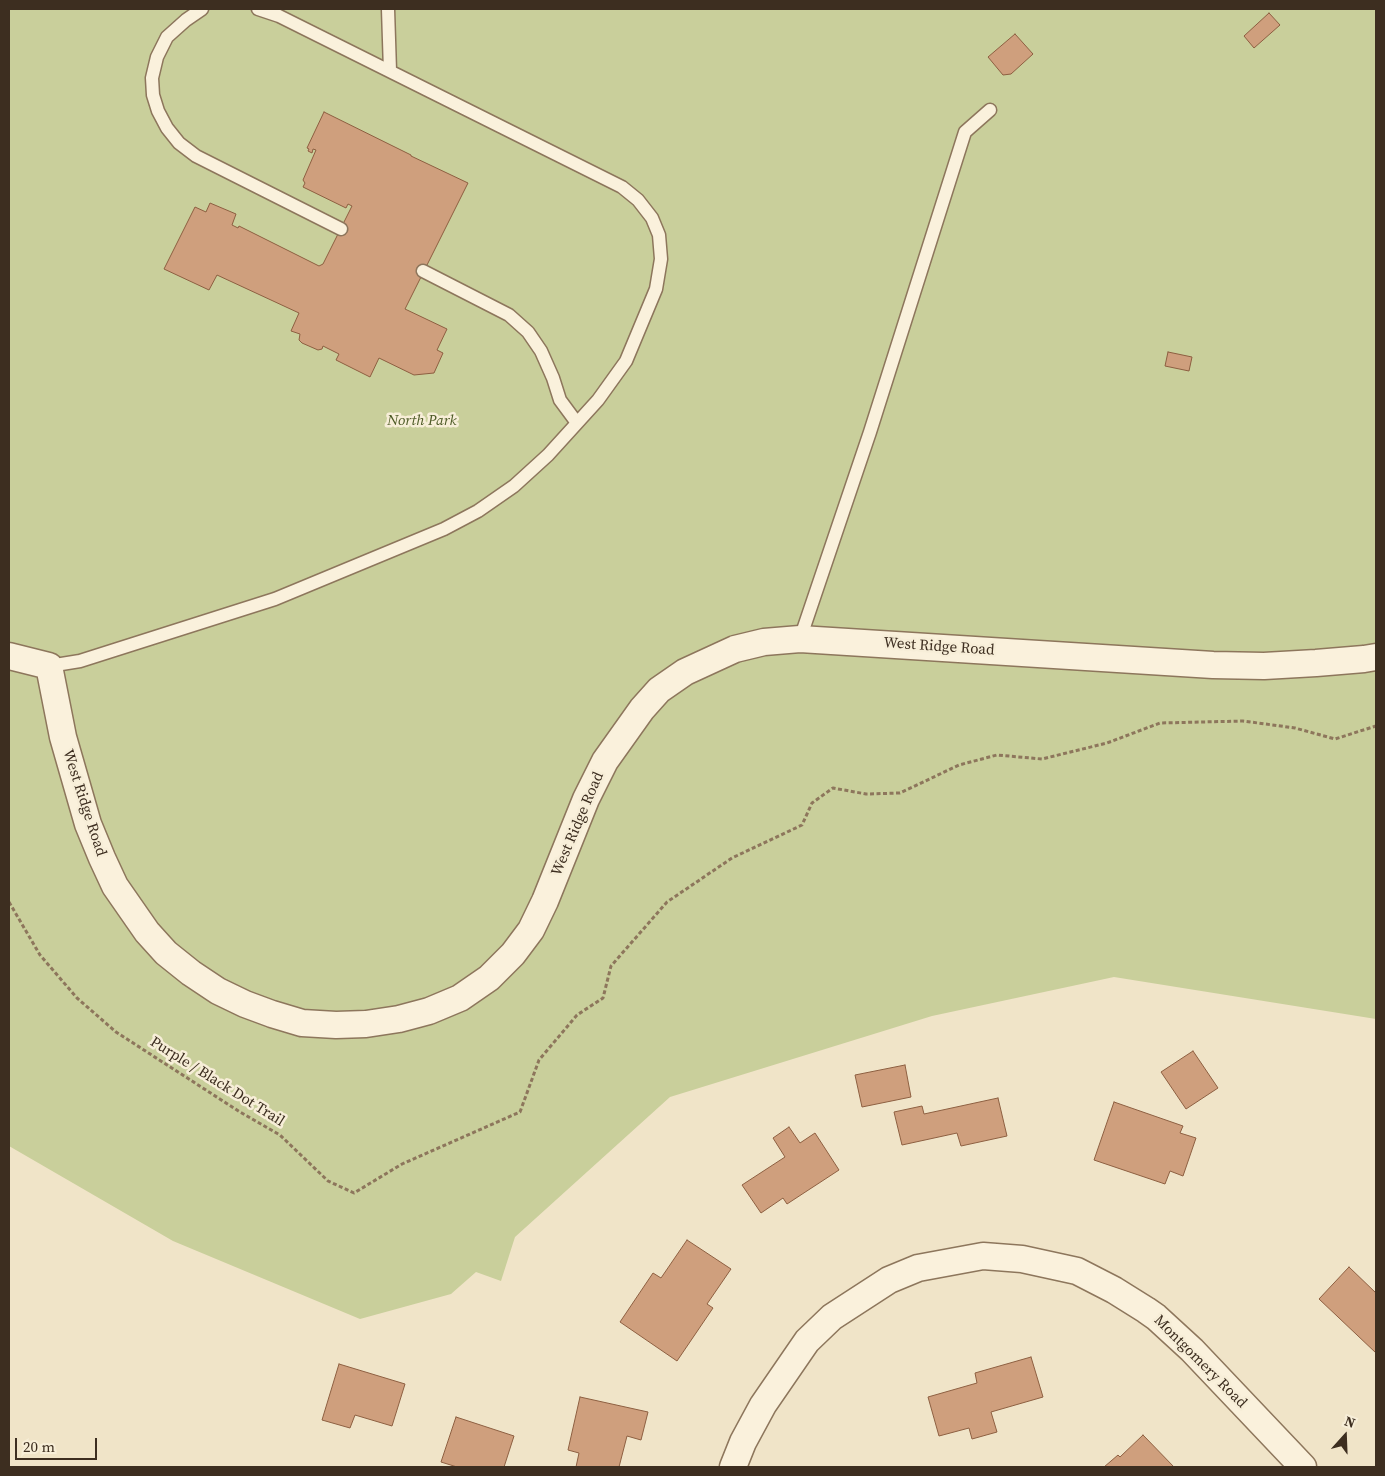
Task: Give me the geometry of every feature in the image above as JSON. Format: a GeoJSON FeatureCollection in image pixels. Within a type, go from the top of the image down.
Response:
{"type":"FeatureCollection","features":[{"type":"Feature","properties":{"kind":"street","name":"West Ridge Road"},"geometry":{"type":"LineString","coordinates":[[50,666],[63,737],[88,824],[115,886],[147,932],[166,953],[190,973],[218,991],[245,1004],[302,1023],[351,1025],[399,1019],[430,1011],[460,998],[489,978],[514,954],[531,930],[545,901],[586,799],[605,761],[642,709],[659,690],[684,672],[736,648],[764,642],[800,639],[1212,665],[1264,666],[1364,660],[1376,657]]}},
{"type":"Feature","properties":{"kind":"street"},"geometry":{"type":"LineString","coordinates":[[9,656],[50,666]]}},
{"type":"Feature","properties":{"kind":"street","name":"Montgomery Road"},"geometry":{"type":"LineString","coordinates":[[734,1467],[743,1442],[763,1405],[807,1340],[832,1317],[889,1280],[918,1268],[983,1256],[1022,1259],[1077,1271],[1114,1290],[1151,1314],[1192,1350],[1303,1467]]}},
{"type":"Feature","properties":{"kind":"lane"},"geometry":{"type":"LineString","coordinates":[[202,9],[186,20],[167,38],[157,57],[152,78],[153,96],[167,128],[179,143],[196,156],[341,230]]}},
{"type":"Feature","properties":{"kind":"lane"},"geometry":{"type":"LineString","coordinates":[[50,666],[80,662],[275,599],[444,529],[478,511],[514,486],[548,455],[598,400],[626,360],[656,289],[661,259],[659,235],[652,218],[638,200],[622,186],[278,16],[258,9]]}},
{"type":"Feature","properties":{"kind":"lane"},"geometry":{"type":"LineString","coordinates":[[388,9],[390,71]]}},
{"type":"Feature","properties":{"kind":"lane"},"geometry":{"type":"LineString","coordinates":[[800,639],[870,432],[965,132],[990,110]]}},
{"type":"Feature","properties":{"kind":"lane"},"geometry":{"type":"LineString","coordinates":[[423,271],[508,315],[528,332],[541,351],[560,400],[577,423]]}},
{"type":"Feature","properties":{"kind":"path","name":"Purple / Black Dot Trail"},"geometry":{"type":"LineString","coordinates":[[9,902],[40,955],[77,998],[116,1032],[240,1112],[280,1135],[328,1181],[354,1193],[402,1164],[520,1112],[539,1060],[577,1015],[603,998],[610,966],[667,902],[732,858],[802,825],[812,803],[833,788],[866,794],[900,793],[959,765],[996,755],[1042,759],[1107,743],[1160,724],[1243,721],[1295,728],[1335,739],[1376,726]]}},
{"type":"Feature","properties":{"kind":"green space","name":"North Park"},"geometry":{"type":"Polygon","coordinates":[[[9,9],[1376,9],[1376,1019],[1114,977],[932,1016],[670,1097],[515,1237],[501,1281],[476,1272],[451,1294],[360,1319],[173,1241],[9,1146],[9,9]]]}},
{"type":"Feature","properties":{"kind":"building"},"geometry":{"type":"Polygon","coordinates":[[[1269,13],[1280,25],[1254,48],[1244,36],[1269,13]]]}},
{"type":"Feature","properties":{"kind":"building"},"geometry":{"type":"Polygon","coordinates":[[[1015,34],[1033,54],[1011,74],[1003,75],[988,57],[1015,34]]]}},
{"type":"Feature","properties":{"kind":"building"},"geometry":{"type":"Polygon","coordinates":[[[324,112],[468,183],[405,309],[447,329],[437,350],[443,353],[434,373],[414,375],[379,358],[370,377],[336,360],[339,354],[323,346],[322,349],[318,350],[302,343],[299,340],[300,334],[291,331],[299,313],[217,275],[209,290],[164,269],[195,207],[206,212],[210,203],[236,214],[232,225],[238,228],[239,226],[319,266],[323,264],[352,206],[348,204],[346,208],[303,187],[305,183],[303,180],[316,150],[313,149],[312,153],[307,148],[324,112]]]}},
{"type":"Feature","properties":{"kind":"building"},"geometry":{"type":"Polygon","coordinates":[[[1168,352],[1192,357],[1189,371],[1165,366],[1168,352]]]}},
{"type":"Feature","properties":{"kind":"building"},"geometry":{"type":"Polygon","coordinates":[[[1193,1051],[1218,1088],[1186,1109],[1161,1072],[1193,1051]]]}},
{"type":"Feature","properties":{"kind":"building"},"geometry":{"type":"Polygon","coordinates":[[[905,1065],[911,1097],[862,1107],[855,1075],[905,1065]]]}},
{"type":"Feature","properties":{"kind":"building"},"geometry":{"type":"Polygon","coordinates":[[[998,1098],[1007,1136],[961,1146],[957,1133],[902,1145],[894,1112],[922,1106],[924,1114],[998,1098]]]}},
{"type":"Feature","properties":{"kind":"building"},"geometry":{"type":"Polygon","coordinates":[[[1114,1102],[1183,1126],[1180,1133],[1196,1138],[1183,1176],[1170,1171],[1165,1184],[1094,1160],[1114,1102]]]}},
{"type":"Feature","properties":{"kind":"building"},"geometry":{"type":"Polygon","coordinates":[[[789,1127],[800,1143],[815,1133],[839,1170],[787,1204],[783,1198],[761,1213],[742,1185],[785,1157],[773,1138],[789,1127]]]}},
{"type":"Feature","properties":{"kind":"building"},"geometry":{"type":"Polygon","coordinates":[[[687,1240],[731,1269],[707,1304],[713,1308],[677,1361],[620,1322],[653,1273],[661,1278],[687,1240]]]}},
{"type":"Feature","properties":{"kind":"building"},"geometry":{"type":"Polygon","coordinates":[[[1349,1267],[1376,1293],[1376,1353],[1319,1299],[1349,1267]]]}},
{"type":"Feature","properties":{"kind":"building"},"geometry":{"type":"Polygon","coordinates":[[[1031,1357],[1043,1397],[991,1412],[997,1432],[972,1439],[969,1428],[939,1436],[928,1397],[977,1383],[975,1373],[1031,1357]]]}},
{"type":"Feature","properties":{"kind":"building"},"geometry":{"type":"Polygon","coordinates":[[[339,1364],[405,1384],[392,1426],[355,1415],[350,1428],[322,1420],[339,1364]]]}},
{"type":"Feature","properties":{"kind":"building"},"geometry":{"type":"Polygon","coordinates":[[[580,1397],[648,1412],[641,1440],[627,1436],[619,1467],[576,1467],[579,1453],[568,1450],[580,1397]]]}},
{"type":"Feature","properties":{"kind":"building"},"geometry":{"type":"Polygon","coordinates":[[[456,1417],[514,1436],[504,1467],[457,1467],[441,1462],[456,1417]]]}},
{"type":"Feature","properties":{"kind":"building"},"geometry":{"type":"Polygon","coordinates":[[[1143,1435],[1174,1467],[1104,1467],[1118,1455],[1120,1457],[1143,1435]]]}}]}
